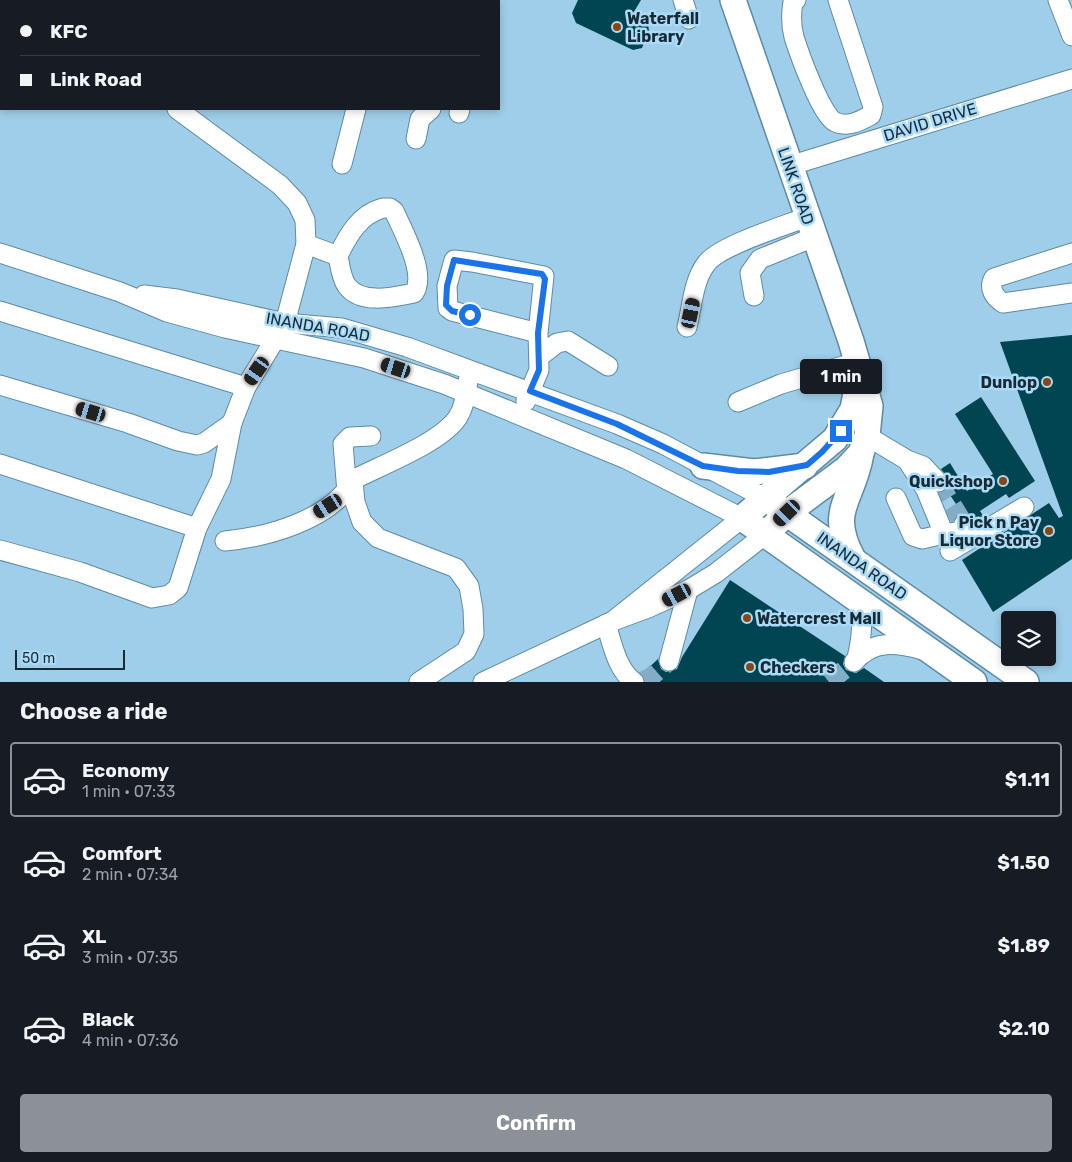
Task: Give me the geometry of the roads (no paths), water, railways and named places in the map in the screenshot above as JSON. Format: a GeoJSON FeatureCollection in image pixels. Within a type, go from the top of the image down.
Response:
{"type":"FeatureCollection","features":[{"type":"Feature","properties":{"kind":"main road","name":"LINK ROAD"},"geometry":{"type":"LineString","coordinates":[[733,0],[870,406],[864,445],[856,476],[840,515],[843,538],[852,559]]}},
{"type":"Feature","properties":{"kind":"main road","name":"LINK ROAD"},"geometry":{"type":"LineString","coordinates":[[742,518],[807,465],[835,439],[847,422],[856,397],[858,366]]}},
{"type":"Feature","properties":{"kind":"main road"},"geometry":{"type":"LineString","coordinates":[[766,534],[787,513],[846,469],[864,445],[847,422]]}},
{"type":"Feature","properties":{"kind":"main road"},"geometry":{"type":"LineString","coordinates":[[703,466],[754,472],[807,465]]}},
{"type":"Feature","properties":{"kind":"main road","name":"INANDA ROAD"},"geometry":{"type":"LineString","coordinates":[[765,498],[1026,682]]}},
{"type":"Feature","properties":{"kind":"main road","name":"INANDA ROAD"},"geometry":{"type":"LineString","coordinates":[[742,518],[974,682]]}},
{"type":"Feature","properties":{"kind":"street"},"geometry":{"type":"LineString","coordinates":[[683,0],[689,19]]}},
{"type":"Feature","properties":{"kind":"street"},"geometry":{"type":"LineString","coordinates":[[796,0],[793,2],[791,13],[794,37],[827,118],[836,123],[847,125],[871,115],[872,101],[838,0]]}},
{"type":"Feature","properties":{"kind":"street"},"geometry":{"type":"LineString","coordinates":[[1058,0],[1072,36]]}},
{"type":"Feature","properties":{"kind":"street","name":"DAVID DRIVE"},"geometry":{"type":"LineString","coordinates":[[789,166],[1072,79]]}},
{"type":"Feature","properties":{"kind":"street"},"geometry":{"type":"LineString","coordinates":[[0,550],[80,572],[152,598],[161,598],[178,588],[197,528],[221,479],[232,423],[246,387],[285,323],[306,244],[305,220],[297,203],[280,185],[178,110]]}},
{"type":"Feature","properties":{"kind":"street"},"geometry":{"type":"LineString","coordinates":[[342,164],[356,110]]}},
{"type":"Feature","properties":{"kind":"street"},"geometry":{"type":"LineString","coordinates":[[416,139],[420,119],[430,110]]}},
{"type":"Feature","properties":{"kind":"street"},"geometry":{"type":"LineString","coordinates":[[860,121],[868,142]]}},
{"type":"Feature","properties":{"kind":"street"},"geometry":{"type":"LineString","coordinates":[[390,208],[394,211],[412,254],[419,280],[418,287],[414,293],[386,298],[356,294],[346,285],[338,256],[345,240],[362,219],[377,210],[390,208]]}},
{"type":"Feature","properties":{"kind":"street"},"geometry":{"type":"LineString","coordinates":[[754,296],[750,273],[760,259],[810,227]]}},
{"type":"Feature","properties":{"kind":"street"},"geometry":{"type":"LineString","coordinates":[[688,328],[699,277],[706,264],[717,254],[733,246],[810,227]]}},
{"type":"Feature","properties":{"kind":"street"},"geometry":{"type":"LineString","coordinates":[[306,244],[338,256]]}},
{"type":"Feature","properties":{"kind":"street","name":"INANDA ROAD"},"geometry":{"type":"LineString","coordinates":[[0,253],[120,292],[168,312],[276,339],[364,358],[466,392],[626,459],[742,518]]}},
{"type":"Feature","properties":{"kind":"street"},"geometry":{"type":"LineString","coordinates":[[1072,253],[994,278],[991,287],[994,294],[1003,303],[1072,293]]}},
{"type":"Feature","properties":{"kind":"street"},"geometry":{"type":"LineString","coordinates":[[520,414],[539,370],[538,333],[544,276],[454,260],[447,286],[448,308],[538,333]]}},
{"type":"Feature","properties":{"kind":"street","name":"INANDA ROAD"},"geometry":{"type":"LineString","coordinates":[[120,292],[177,299],[285,323],[342,328],[374,336],[617,424],[765,498]]}},
{"type":"Feature","properties":{"kind":"street"},"geometry":{"type":"LineString","coordinates":[[0,311],[246,387]]}},
{"type":"Feature","properties":{"kind":"street"},"geometry":{"type":"LineString","coordinates":[[539,357],[557,343],[568,341],[608,366]]}},
{"type":"Feature","properties":{"kind":"street"},"geometry":{"type":"LineString","coordinates":[[738,402],[781,384],[858,366]]}},
{"type":"Feature","properties":{"kind":"street"},"geometry":{"type":"LineString","coordinates":[[225,540],[245,539],[281,530],[306,520],[350,486],[440,433],[457,419],[463,408],[471,370]]}},
{"type":"Feature","properties":{"kind":"street"},"geometry":{"type":"LineString","coordinates":[[0,385],[128,423],[178,441],[197,445],[204,443],[232,423]]}},
{"type":"Feature","properties":{"kind":"street"},"geometry":{"type":"LineString","coordinates":[[371,436],[350,437],[343,444],[350,486],[362,522],[378,538],[456,568],[469,586],[473,609],[474,634],[466,651],[419,682]]}},
{"type":"Feature","properties":{"kind":"street"},"geometry":{"type":"LineString","coordinates":[[864,445],[922,466],[938,482]]}},
{"type":"Feature","properties":{"kind":"street"},"geometry":{"type":"LineString","coordinates":[[907,460],[926,490],[947,542]]}},
{"type":"Feature","properties":{"kind":"street"},"geometry":{"type":"LineString","coordinates":[[0,464],[197,528]]}},
{"type":"Feature","properties":{"kind":"street"},"geometry":{"type":"LineString","coordinates":[[896,498],[913,536],[947,542],[1024,507]]}},
{"type":"Feature","properties":{"kind":"street"},"geometry":{"type":"LineString","coordinates":[[609,622],[742,518]]}},
{"type":"Feature","properties":{"kind":"street"},"geometry":{"type":"LineString","coordinates":[[947,542],[961,531],[964,524]]}},
{"type":"Feature","properties":{"kind":"street"},"geometry":{"type":"LineString","coordinates":[[483,682],[508,676],[609,622],[648,608],[688,590],[716,573],[766,534]]}},
{"type":"Feature","properties":{"kind":"street"},"geometry":{"type":"LineString","coordinates":[[669,661],[688,590]]}},
{"type":"Feature","properties":{"kind":"street"},"geometry":{"type":"LineString","coordinates":[[857,598],[862,613],[862,628],[855,660],[874,647],[891,643],[932,652]]}},
{"type":"Feature","properties":{"kind":"street"},"geometry":{"type":"LineString","coordinates":[[609,622],[618,659],[625,674],[634,682]]}},
{"type":"Feature","properties":{"kind":"tunnel"},"geometry":{"type":"LineString","coordinates":[[938,482],[964,524]]}},
{"type":"Feature","properties":{"kind":"tunnel"},"geometry":{"type":"LineString","coordinates":[[641,682],[651,677],[669,661]]}},
{"type":"Feature","properties":{"kind":"tunnel"},"geometry":{"type":"LineString","coordinates":[[829,682],[854,662]]}},
{"type":"Feature","properties":{"kind":"place","name":"Waterfall Library"},"geometry":{"type":"Point","coordinates":[617,27]}},
{"type":"Feature","properties":{"kind":"place","name":"Dunlop"},"geometry":{"type":"Point","coordinates":[1047,382]}},
{"type":"Feature","properties":{"kind":"place","name":"Quickshop"},"geometry":{"type":"Point","coordinates":[1003,481]}},
{"type":"Feature","properties":{"kind":"place","name":"Pick n Pay Liquor Store"},"geometry":{"type":"Point","coordinates":[1049,531]}},
{"type":"Feature","properties":{"kind":"place","name":"Watercrest Mall"},"geometry":{"type":"Point","coordinates":[747,618]}},
{"type":"Feature","properties":{"kind":"place","name":"Checkers"},"geometry":{"type":"Point","coordinates":[750,667]}}]}
